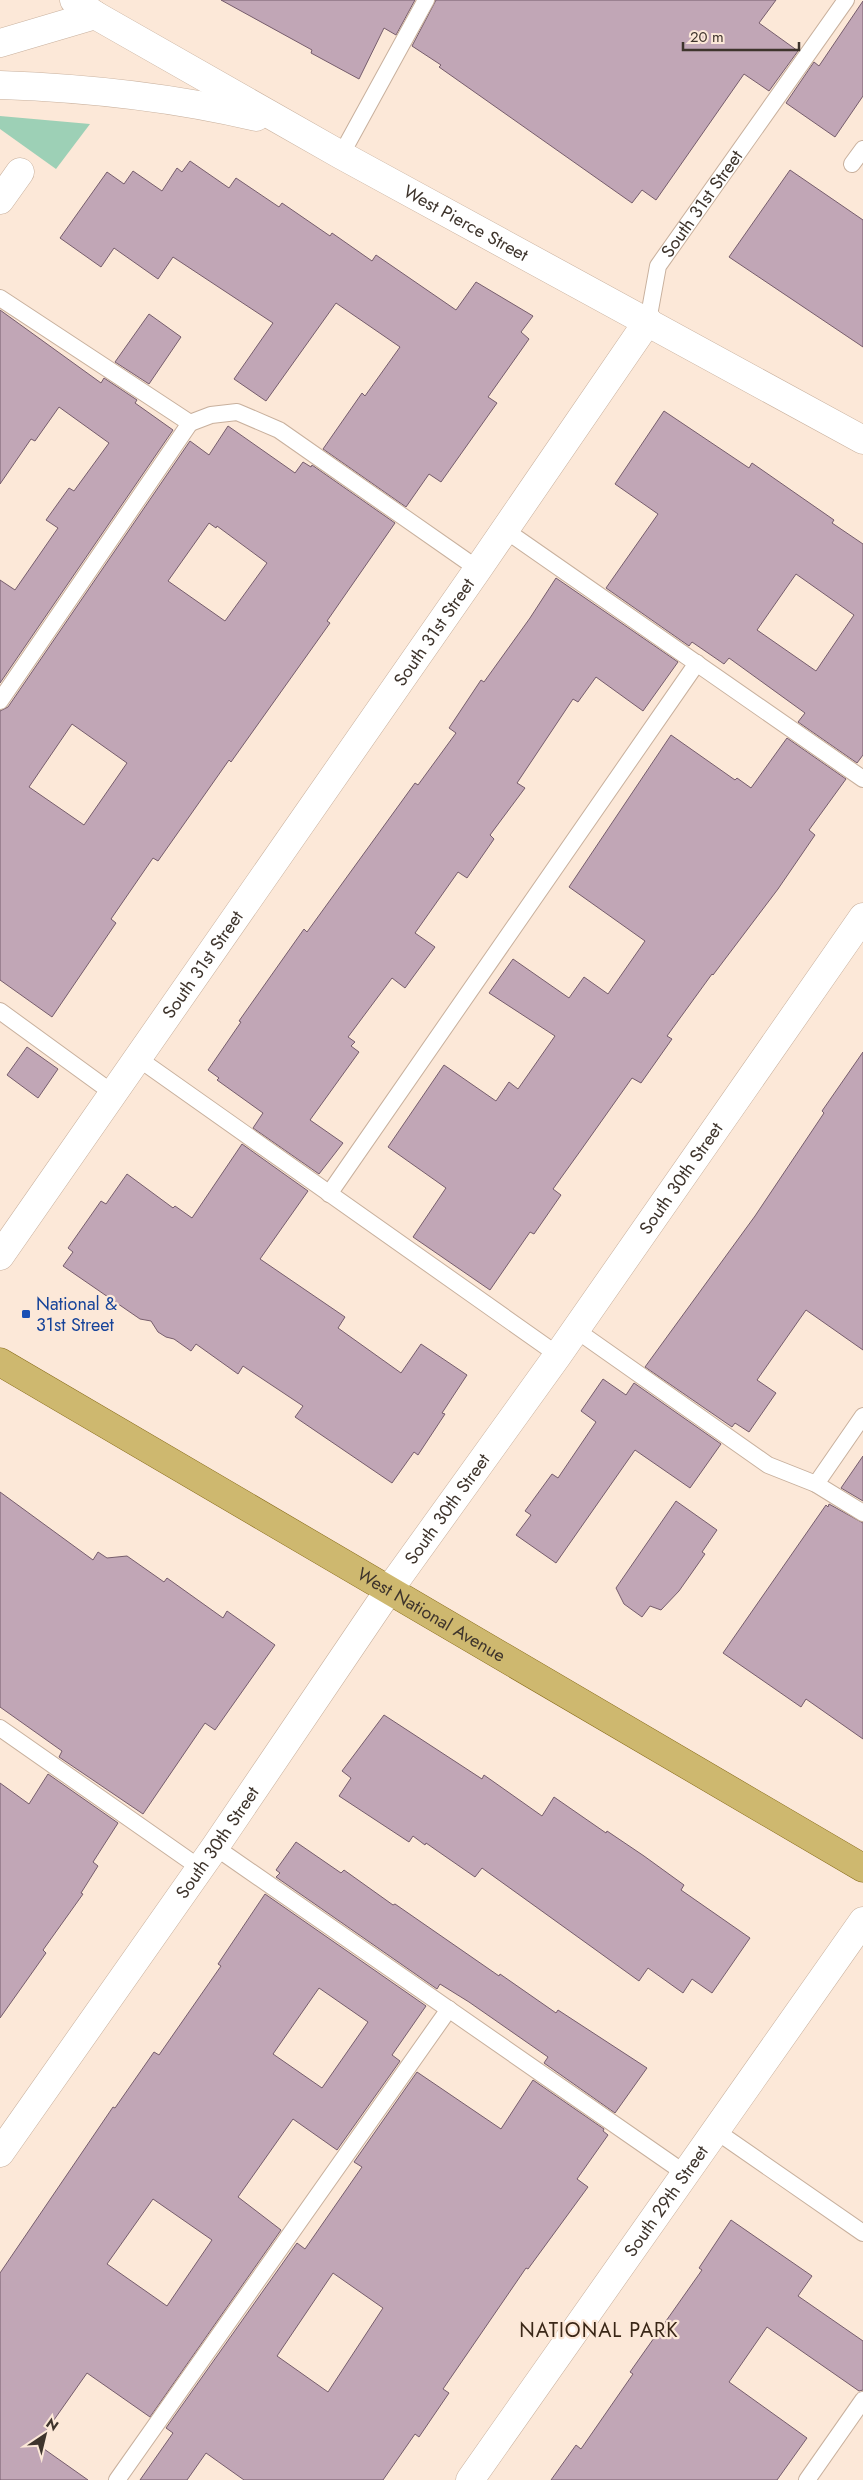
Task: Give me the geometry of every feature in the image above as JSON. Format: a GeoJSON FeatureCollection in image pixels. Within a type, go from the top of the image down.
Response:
{"type":"FeatureCollection","features":[{"type":"Feature","properties":{"kind":"main road","name":"West National Avenue"},"geometry":{"type":"LineString","coordinates":[[0,1362],[863,1868]]}},
{"type":"Feature","properties":{"kind":"street","name":"West Pierce Street"},"geometry":{"type":"LineString","coordinates":[[84,8],[341,155],[863,440]]}},
{"type":"Feature","properties":{"kind":"street"},"geometry":{"type":"LineString","coordinates":[[0,43],[84,8]]}},
{"type":"Feature","properties":{"kind":"street"},"geometry":{"type":"LineString","coordinates":[[0,85],[64,87],[161,98],[215,107],[288,124]]}},
{"type":"Feature","properties":{"kind":"street"},"geometry":{"type":"LineString","coordinates":[[0,200],[20,172]]}},
{"type":"Feature","properties":{"kind":"street","name":"South 31st Street"},"geometry":{"type":"LineString","coordinates":[[0,1256],[506,530],[648,321]]}},
{"type":"Feature","properties":{"kind":"street","name":"South 30th Street"},"geometry":{"type":"LineString","coordinates":[[0,2153],[207,1857],[389,1590],[558,1356],[863,917]]}},
{"type":"Feature","properties":{"kind":"street","name":"South 29th Street"},"geometry":{"type":"LineString","coordinates":[[470,2480],[863,1921]]}},
{"type":"Feature","properties":{"kind":"lane"},"geometry":{"type":"LineString","coordinates":[[341,155],[426,0]]}},
{"type":"Feature","properties":{"kind":"lane","name":"South 31st Street"},"geometry":{"type":"LineString","coordinates":[[648,321],[658,266],[846,0]]}},
{"type":"Feature","properties":{"kind":"lane"},"geometry":{"type":"LineString","coordinates":[[852,164],[863,149]]}},
{"type":"Feature","properties":{"kind":"lane"},"geometry":{"type":"LineString","coordinates":[[0,298],[190,424]]}},
{"type":"Feature","properties":{"kind":"lane"},"geometry":{"type":"LineString","coordinates":[[0,701],[190,424],[211,415],[237,412],[278,430],[478,570]]}},
{"type":"Feature","properties":{"kind":"lane"},"geometry":{"type":"LineString","coordinates":[[506,530],[863,778]]}},
{"type":"Feature","properties":{"kind":"lane"},"geometry":{"type":"LineString","coordinates":[[329,1194],[697,663]]}},
{"type":"Feature","properties":{"kind":"lane"},"geometry":{"type":"LineString","coordinates":[[0,1011],[114,1094]]}},
{"type":"Feature","properties":{"kind":"lane"},"geometry":{"type":"LineString","coordinates":[[138,1059],[558,1356]]}},
{"type":"Feature","properties":{"kind":"lane"},"geometry":{"type":"LineString","coordinates":[[576,1330],[768,1465],[816,1484],[863,1513]]}},
{"type":"Feature","properties":{"kind":"lane"},"geometry":{"type":"LineString","coordinates":[[816,1484],[863,1416]]}},
{"type":"Feature","properties":{"kind":"lane"},"geometry":{"type":"LineString","coordinates":[[0,1728],[449,2009],[686,2174]]}},
{"type":"Feature","properties":{"kind":"lane"},"geometry":{"type":"LineString","coordinates":[[117,2480],[449,2009]]}},
{"type":"Feature","properties":{"kind":"lane"},"geometry":{"type":"LineString","coordinates":[[716,2131],[863,2232]]}},
{"type":"Feature","properties":{"kind":"lane"},"geometry":{"type":"LineString","coordinates":[[807,2480],[863,2400]]}},
{"type":"Feature","properties":{"kind":"green space"},"geometry":{"type":"Polygon","coordinates":[[[0,116],[90,124],[56,169],[0,129],[0,116]]]}},
{"type":"Feature","properties":{"kind":"building"},"geometry":{"type":"Polygon","coordinates":[[[221,0],[415,0],[396,35],[384,28],[359,79],[311,53],[312,50],[221,0]]]}},
{"type":"Feature","properties":{"kind":"building"},"geometry":{"type":"Polygon","coordinates":[[[436,0],[776,0],[759,23],[798,51],[769,91],[744,74],[656,200],[642,190],[632,203],[412,46],[436,0]]]}},
{"type":"Feature","properties":{"kind":"building"},"geometry":{"type":"Polygon","coordinates":[[[863,1],[863,96],[835,137],[786,103],[814,62],[819,66],[863,1]]]}},
{"type":"Feature","properties":{"kind":"building"},"geometry":{"type":"Polygon","coordinates":[[[190,161],[229,188],[236,178],[279,207],[282,203],[330,236],[332,233],[372,261],[376,255],[456,310],[476,282],[533,316],[521,332],[529,339],[488,397],[497,403],[441,482],[429,474],[406,507],[323,449],[362,393],[365,396],[400,347],[336,303],[266,401],[234,379],[273,323],[173,257],[158,279],[114,248],[101,267],[60,238],[107,172],[124,184],[133,171],[162,191],[177,168],[182,172],[190,161]]]}},
{"type":"Feature","properties":{"kind":"building"},"geometry":{"type":"Polygon","coordinates":[[[790,170],[863,220],[863,347],[729,257],[790,170]]]}},
{"type":"Feature","properties":{"kind":"building"},"geometry":{"type":"Polygon","coordinates":[[[0,310],[101,383],[104,378],[137,400],[135,403],[173,430],[0,683],[0,580],[15,590],[58,528],[46,520],[69,488],[74,491],[109,443],[59,407],[35,441],[31,439],[0,484],[0,310]]]}},
{"type":"Feature","properties":{"kind":"building"},"geometry":{"type":"Polygon","coordinates":[[[149,314],[181,337],[149,384],[115,362],[149,314]]]}},
{"type":"Feature","properties":{"kind":"building"},"geometry":{"type":"Polygon","coordinates":[[[664,411],[749,468],[752,463],[834,520],[832,523],[863,544],[863,755],[857,763],[798,722],[805,713],[729,658],[724,664],[692,642],[689,646],[606,588],[658,514],[615,484],[664,411]],[[796,574],[757,630],[816,671],[854,615],[796,574]]]}},
{"type":"Feature","properties":{"kind":"building"},"geometry":{"type":"Polygon","coordinates":[[[228,426],[295,473],[303,462],[311,467],[312,465],[395,523],[327,621],[330,623],[231,762],[229,760],[158,861],[153,858],[111,919],[116,923],[52,1017],[0,980],[0,711],[8,707],[190,441],[209,455],[228,426]],[[209,523],[168,581],[225,621],[267,563],[217,526],[216,528],[209,523]],[[72,724],[29,787],[84,825],[127,763],[72,724]]]}},
{"type":"Feature","properties":{"kind":"building"},"geometry":{"type":"Polygon","coordinates":[[[556,578],[678,662],[643,711],[596,677],[578,702],[573,699],[517,783],[525,788],[490,835],[494,839],[467,878],[458,872],[415,933],[435,947],[405,988],[392,978],[348,1037],[355,1042],[351,1046],[359,1052],[310,1120],[343,1143],[319,1174],[253,1128],[263,1113],[217,1080],[219,1078],[208,1070],[241,1022],[239,1021],[304,929],[307,932],[415,783],[418,785],[456,733],[449,728],[481,680],[484,682],[530,618],[556,578]]]}},
{"type":"Feature","properties":{"kind":"building"},"geometry":{"type":"Polygon","coordinates":[[[671,735],[735,780],[737,778],[751,788],[787,738],[846,779],[809,830],[815,835],[778,889],[667,1036],[672,1039],[641,1083],[632,1078],[553,1189],[561,1195],[534,1234],[530,1232],[490,1290],[413,1237],[446,1188],[388,1147],[444,1065],[496,1101],[509,1082],[518,1089],[555,1036],[489,993],[513,959],[569,998],[584,977],[608,994],[645,941],[569,887],[671,735]]]}},
{"type":"Feature","properties":{"kind":"building"},"geometry":{"type":"Polygon","coordinates":[[[27,1047],[58,1069],[38,1098],[7,1075],[27,1047]]]}},
{"type":"Feature","properties":{"kind":"building"},"geometry":{"type":"Polygon","coordinates":[[[863,1052],[863,1350],[806,1310],[757,1380],[776,1393],[749,1432],[735,1423],[732,1427],[645,1367],[755,1216],[824,1113],[822,1111],[863,1052]]]}},
{"type":"Feature","properties":{"kind":"building"},"geometry":{"type":"Polygon","coordinates":[[[242,1144],[308,1191],[260,1259],[345,1317],[338,1328],[401,1373],[421,1344],[467,1375],[442,1413],[445,1414],[418,1455],[414,1452],[392,1483],[295,1417],[303,1406],[243,1366],[238,1374],[196,1344],[191,1351],[174,1339],[158,1332],[151,1321],[140,1319],[63,1266],[73,1252],[68,1248],[101,1201],[106,1204],[127,1174],[173,1208],[175,1206],[192,1218],[242,1144]]]}},
{"type":"Feature","properties":{"kind":"building"},"geometry":{"type":"Polygon","coordinates":[[[603,1379],[626,1395],[634,1383],[721,1444],[690,1488],[635,1450],[556,1563],[516,1535],[531,1515],[525,1511],[552,1474],[558,1478],[596,1422],[581,1411],[603,1379]]]}},
{"type":"Feature","properties":{"kind":"building"},"geometry":{"type":"Polygon","coordinates":[[[863,1456],[863,1501],[841,1488],[863,1456]]]}},
{"type":"Feature","properties":{"kind":"building"},"geometry":{"type":"Polygon","coordinates":[[[0,1492],[93,1560],[98,1552],[107,1558],[127,1556],[164,1582],[167,1578],[223,1618],[227,1611],[275,1645],[215,1730],[205,1723],[143,1814],[59,1757],[62,1751],[0,1707],[0,1492]]]}},
{"type":"Feature","properties":{"kind":"building"},"geometry":{"type":"Polygon","coordinates":[[[676,1501],[717,1530],[702,1552],[705,1554],[679,1591],[661,1610],[650,1606],[642,1617],[624,1604],[616,1588],[676,1501]]]}},
{"type":"Feature","properties":{"kind":"building"},"geometry":{"type":"Polygon","coordinates":[[[829,1504],[863,1523],[863,1739],[806,1699],[801,1707],[723,1653],[826,1505],[828,1507],[829,1504]]]}},
{"type":"Feature","properties":{"kind":"building"},"geometry":{"type":"Polygon","coordinates":[[[384,1715],[482,1779],[484,1775],[542,1816],[554,1797],[606,1833],[607,1831],[644,1856],[684,1885],[681,1890],[750,1938],[712,1993],[692,1979],[683,1993],[648,1968],[639,1981],[482,1868],[475,1877],[426,1843],[425,1845],[413,1836],[409,1842],[339,1796],[351,1778],[342,1771],[384,1715]]]}},
{"type":"Feature","properties":{"kind":"building"},"geometry":{"type":"Polygon","coordinates":[[[48,1774],[118,1823],[93,1862],[98,1866],[81,1893],[83,1894],[43,1950],[46,1953],[0,2018],[0,1783],[29,1804],[48,1774]]]}},
{"type":"Feature","properties":{"kind":"building"},"geometry":{"type":"Polygon","coordinates":[[[296,1842],[341,1873],[344,1870],[393,1905],[395,1904],[556,2013],[558,2010],[647,2068],[615,2113],[544,2063],[548,2057],[469,2002],[440,1984],[437,1989],[276,1877],[280,1873],[276,1870],[296,1842]]]}},
{"type":"Feature","properties":{"kind":"building"},"geometry":{"type":"Polygon","coordinates":[[[265,1894],[426,2006],[392,2055],[400,2061],[337,2150],[293,2119],[238,2197],[281,2230],[150,2417],[87,2373],[37,2444],[88,2480],[0,2480],[0,2273],[113,2107],[115,2108],[154,2052],[159,2055],[221,1966],[218,1964],[265,1894]],[[319,1988],[273,2054],[322,2088],[368,2022],[319,1988]],[[153,2199],[107,2264],[167,2306],[212,2240],[153,2199]]]}},
{"type":"Feature","properties":{"kind":"building"},"geometry":{"type":"Polygon","coordinates":[[[417,2072],[501,2129],[533,2080],[604,2129],[603,2131],[608,2135],[577,2179],[588,2187],[528,2269],[526,2268],[443,2389],[449,2393],[419,2437],[415,2434],[383,2480],[244,2480],[206,2453],[187,2480],[140,2480],[173,2433],[166,2428],[297,2243],[305,2249],[362,2167],[354,2162],[417,2072]],[[333,2273],[277,2356],[328,2392],[383,2308],[333,2273]]]}},
{"type":"Feature","properties":{"kind":"building"},"geometry":{"type":"Polygon","coordinates":[[[731,2220],[812,2276],[798,2296],[863,2341],[863,2390],[859,2391],[767,2327],[729,2382],[807,2438],[777,2480],[551,2480],[576,2445],[581,2449],[633,2374],[630,2372],[702,2270],[699,2268],[731,2220]]]}},
{"type":"Feature","properties":{"kind":"place","name":"National & 31st Street"},"geometry":{"type":"Point","coordinates":[26,1314]}},
{"type":"Feature","properties":{"kind":"district","name":"NATIONAL PARK"},"geometry":{"type":"Point","coordinates":[599,2330]}}]}
